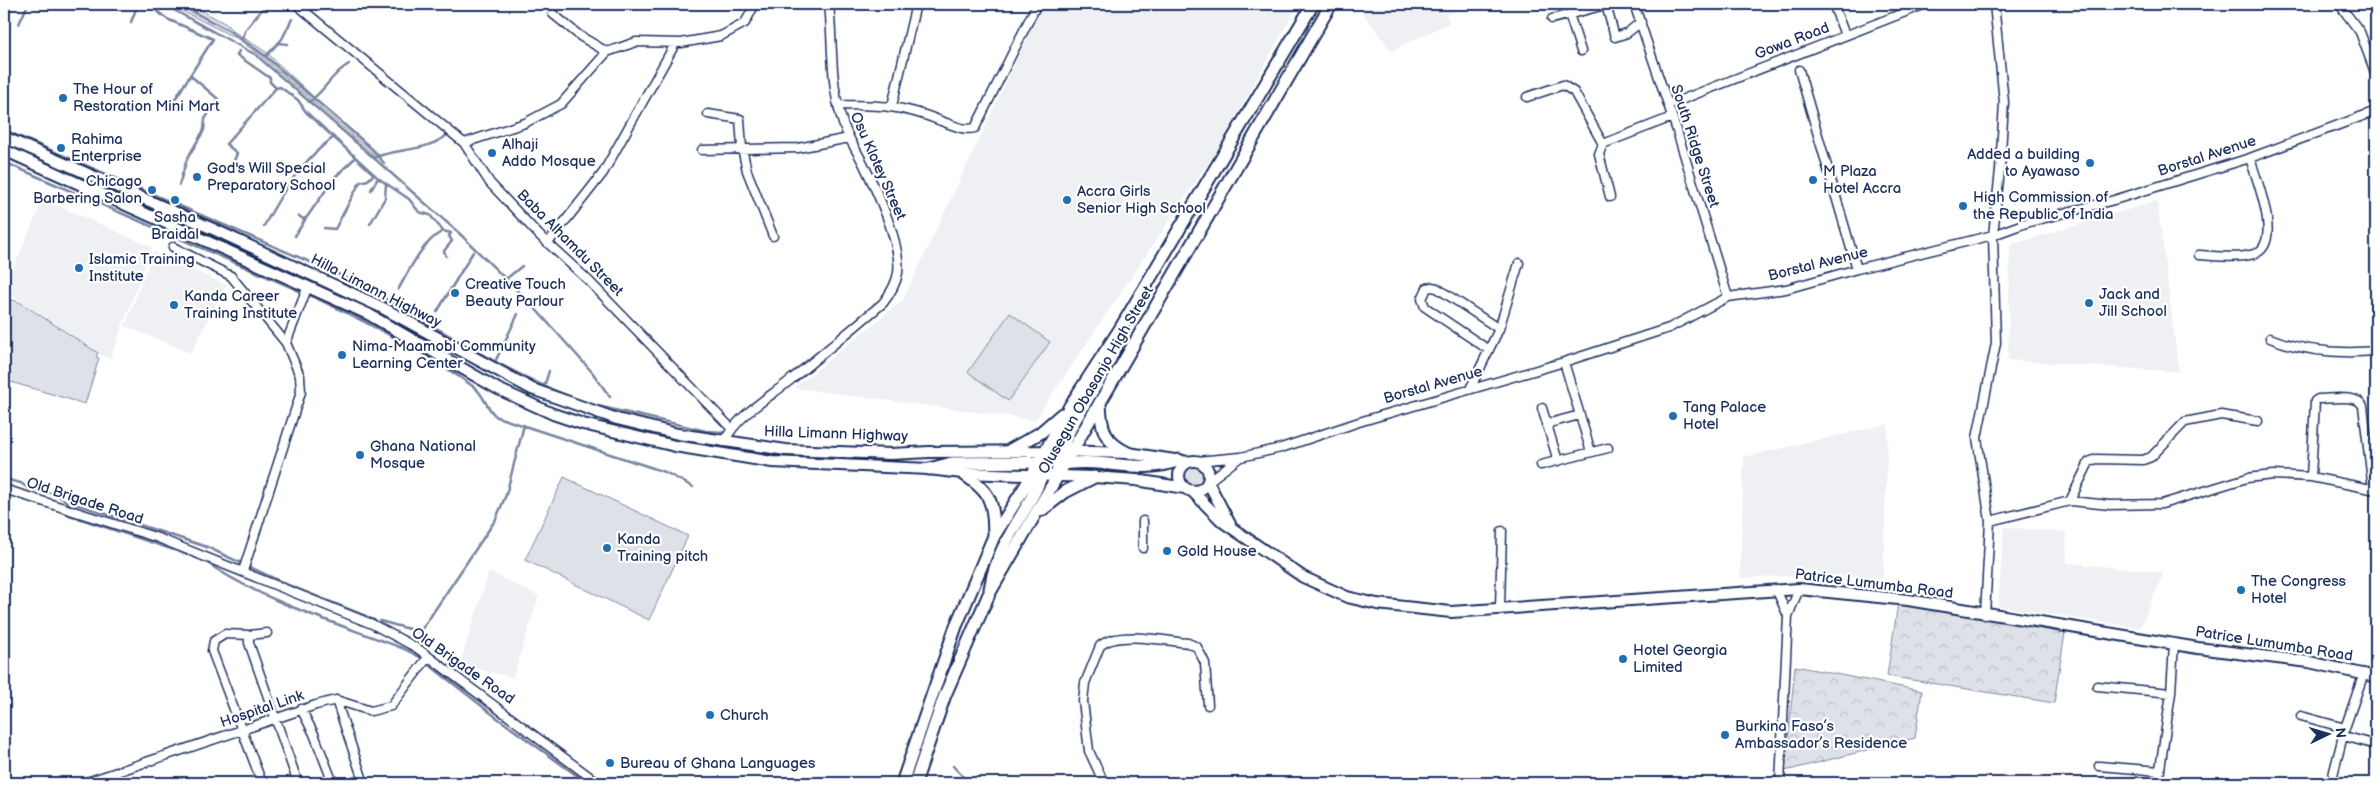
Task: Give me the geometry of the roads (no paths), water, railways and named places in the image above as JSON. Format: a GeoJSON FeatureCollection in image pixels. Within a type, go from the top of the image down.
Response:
{"type":"FeatureCollection","features":[{"type":"Feature","properties":{"kind":"main road","name":"Olusegun Obasanjo High Street"},"geometry":{"type":"LineString","coordinates":[[902,783],[956,626],[994,536],[1041,466],[1070,406],[1120,329],[1313,4]]}},
{"type":"Feature","properties":{"kind":"main road","name":"Olusegun Obasanjo High Street"},"geometry":{"type":"LineString","coordinates":[[914,783],[945,695],[989,594],[1037,514],[1062,461],[1100,403],[1330,4]]}},
{"type":"Feature","properties":{"kind":"main road","name":"Hilla Limann Highway"},"geometry":{"type":"LineString","coordinates":[[4,137],[213,229],[381,307],[532,389],[617,419],[724,442],[786,450],[853,453],[1010,450],[1041,466]]}},
{"type":"Feature","properties":{"kind":"main road","name":"Hilla Limann Highway"},"geometry":{"type":"LineString","coordinates":[[4,150],[368,314],[498,389],[553,414],[583,424],[728,456],[799,464],[929,470],[962,474],[1041,466],[1062,461]]}},
{"type":"Feature","properties":{"kind":"main road"},"geometry":{"type":"LineString","coordinates":[[1062,461],[1111,358],[1120,329]]}},
{"type":"Feature","properties":{"kind":"main road"},"geometry":{"type":"LineString","coordinates":[[1100,403],[1104,431],[1115,447],[1128,453]]}},
{"type":"Feature","properties":{"kind":"main road"},"geometry":{"type":"LineString","coordinates":[[1010,450],[1040,433],[1070,406]]}},
{"type":"Feature","properties":{"kind":"main road"},"geometry":{"type":"LineString","coordinates":[[929,470],[952,463],[1041,466],[1062,461],[1128,453],[1188,461],[1208,468],[1209,481],[1202,489],[1189,490],[1136,480],[1094,477],[1062,461]]}},
{"type":"Feature","properties":{"kind":"main road"},"geometry":{"type":"LineString","coordinates":[[1062,461],[1150,466],[1188,461]]}},
{"type":"Feature","properties":{"kind":"main road"},"geometry":{"type":"LineString","coordinates":[[1188,461],[1182,467],[1179,474],[1180,482],[1189,490]]}},
{"type":"Feature","properties":{"kind":"main road"},"geometry":{"type":"LineString","coordinates":[[989,594],[992,572],[1041,466]]}},
{"type":"Feature","properties":{"kind":"main road"},"geometry":{"type":"LineString","coordinates":[[962,474],[980,485],[988,494],[993,510],[994,536]]}},
{"type":"Feature","properties":{"kind":"main road"},"geometry":{"type":"LineString","coordinates":[[1037,514],[1064,492],[1094,477]]}},
{"type":"Feature","properties":{"kind":"main road","name":"Patrice Lumumba Road"},"geometry":{"type":"LineString","coordinates":[[1209,481],[1233,529]]}},
{"type":"Feature","properties":{"kind":"main road","name":"Patrice Lumumba Road"},"geometry":{"type":"LineString","coordinates":[[1189,490],[1233,529],[1303,576],[1347,597],[1411,609],[1451,612],[1776,589],[1799,589],[1908,600],[1985,615],[2198,648],[2309,662],[2376,677]]}},
{"type":"Feature","properties":{"kind":"street"},"geometry":{"type":"LineString","coordinates":[[464,143],[525,123],[561,104],[607,52],[636,42],[675,44],[721,36],[745,23],[755,4]]}},
{"type":"Feature","properties":{"kind":"street","name":"Osu Klotey Street"},"geometry":{"type":"LineString","coordinates":[[724,442],[731,428],[747,412],[786,384],[883,303],[894,288],[898,264],[890,226],[864,166],[849,138],[838,105],[829,4]]}},
{"type":"Feature","properties":{"kind":"street"},"geometry":{"type":"LineString","coordinates":[[892,106],[916,4]]}},
{"type":"Feature","properties":{"kind":"street"},"geometry":{"type":"LineString","coordinates":[[838,105],[892,106],[920,112],[961,129],[975,128],[1038,4]]}},
{"type":"Feature","properties":{"kind":"street"},"geometry":{"type":"LineString","coordinates":[[1552,19],[1608,4],[1615,37],[1627,34],[1641,22]]}},
{"type":"Feature","properties":{"kind":"street","name":"South Ridge Street"},"geometry":{"type":"LineString","coordinates":[[1634,4],[1672,117],[1728,297]]}},
{"type":"Feature","properties":{"kind":"street"},"geometry":{"type":"LineString","coordinates":[[1833,4],[1844,35]]}},
{"type":"Feature","properties":{"kind":"street","name":"Gowa Road"},"geometry":{"type":"LineString","coordinates":[[1668,105],[1926,4]]}},
{"type":"Feature","properties":{"kind":"street"},"geometry":{"type":"LineString","coordinates":[[1985,615],[1990,521],[1977,438],[1996,343],[1993,235],[2000,170],[2004,102],[1994,4]]}},
{"type":"Feature","properties":{"kind":"street"},"geometry":{"type":"LineString","coordinates":[[2340,4],[2360,32],[2376,75]]}},
{"type":"Feature","properties":{"kind":"street","name":"Baba Alhamdu Street"},"geometry":{"type":"LineString","coordinates":[[299,5],[464,143],[490,183],[548,243],[588,280],[731,428]]}},
{"type":"Feature","properties":{"kind":"street"},"geometry":{"type":"LineString","coordinates":[[553,14],[580,36],[607,52]]}},
{"type":"Feature","properties":{"kind":"street"},"geometry":{"type":"LineString","coordinates":[[1570,14],[1581,50]]}},
{"type":"Feature","properties":{"kind":"street"},"geometry":{"type":"LineString","coordinates":[[548,243],[603,173],[675,44]]}},
{"type":"Feature","properties":{"kind":"street"},"geometry":{"type":"LineString","coordinates":[[1799,70],[1857,269]]}},
{"type":"Feature","properties":{"kind":"street"},"geometry":{"type":"LineString","coordinates":[[1527,97],[1563,85],[1570,88],[1603,144]]}},
{"type":"Feature","properties":{"kind":"street","name":"Borstal Avenue"},"geometry":{"type":"LineString","coordinates":[[1188,461],[1241,457],[1281,448],[1669,328],[1728,297],[1786,289],[1993,235],[2026,223],[2139,192],[2250,158],[2376,111]]}},
{"type":"Feature","properties":{"kind":"street"},"geometry":{"type":"LineString","coordinates":[[708,114],[740,119],[742,148],[747,171],[773,236]]}},
{"type":"Feature","properties":{"kind":"street"},"geometry":{"type":"LineString","coordinates":[[1610,197],[1599,154],[1603,144],[1672,117]]}},
{"type":"Feature","properties":{"kind":"street"},"geometry":{"type":"LineString","coordinates":[[702,150],[798,148],[849,138]]}},
{"type":"Feature","properties":{"kind":"street"},"geometry":{"type":"LineString","coordinates":[[2199,255],[2231,257],[2254,254],[2263,249],[2268,241],[2266,215],[2250,158]]}},
{"type":"Feature","properties":{"kind":"street"},"geometry":{"type":"LineString","coordinates":[[173,247],[231,276],[286,343],[300,376],[301,392],[242,571]]}},
{"type":"Feature","properties":{"kind":"street"},"geometry":{"type":"LineString","coordinates":[[1470,389],[1500,329],[1519,263]]}},
{"type":"Feature","properties":{"kind":"street"},"geometry":{"type":"LineString","coordinates":[[286,343],[308,286]]}},
{"type":"Feature","properties":{"kind":"street"},"geometry":{"type":"LineString","coordinates":[[1490,350],[1425,306],[1422,299],[1427,288],[1437,288],[1500,329]]}},
{"type":"Feature","properties":{"kind":"street"},"geometry":{"type":"LineString","coordinates":[[2270,338],[2289,346],[2315,350],[2339,352],[2376,351]]}},
{"type":"Feature","properties":{"kind":"street"},"geometry":{"type":"LineString","coordinates":[[1564,362],[1590,452]]}},
{"type":"Feature","properties":{"kind":"street"},"geometry":{"type":"LineString","coordinates":[[1990,521],[2070,501],[2110,506],[2162,504],[2247,478],[2273,475],[2311,477],[2375,489],[2361,402],[2354,399],[2318,399],[2313,404],[2311,477]]}},
{"type":"Feature","properties":{"kind":"street"},"geometry":{"type":"LineString","coordinates":[[1542,408],[1558,461]]}},
{"type":"Feature","properties":{"kind":"street"},"geometry":{"type":"LineString","coordinates":[[1546,424],[1580,415]]}},
{"type":"Feature","properties":{"kind":"street"},"geometry":{"type":"LineString","coordinates":[[2070,501],[2088,462],[2096,459],[2143,460],[2151,457],[2185,422],[2220,415],[2258,421]]}},
{"type":"Feature","properties":{"kind":"street"},"geometry":{"type":"LineString","coordinates":[[1541,465],[1608,448]]}},
{"type":"Feature","properties":{"kind":"street","name":"Borstal Avenue"},"geometry":{"type":"LineString","coordinates":[[1209,481],[1241,457]]}},
{"type":"Feature","properties":{"kind":"street","name":"Old Brigade Road"},"geometry":{"type":"LineString","coordinates":[[4,489],[158,538],[372,624],[417,648],[598,783]]}},
{"type":"Feature","properties":{"kind":"street"},"geometry":{"type":"LineString","coordinates":[[1142,548],[1143,521]]}},
{"type":"Feature","properties":{"kind":"street"},"geometry":{"type":"LineString","coordinates":[[1500,608],[1502,531]]}},
{"type":"Feature","properties":{"kind":"street"},"geometry":{"type":"LineString","coordinates":[[1776,589],[1788,616]]}},
{"type":"Feature","properties":{"kind":"street"},"geometry":{"type":"LineString","coordinates":[[1780,783],[1788,616],[1799,589]]}},
{"type":"Feature","properties":{"kind":"street"},"geometry":{"type":"LineString","coordinates":[[262,783],[212,651],[214,641],[225,634],[249,635],[267,633]]}},
{"type":"Feature","properties":{"kind":"street"},"geometry":{"type":"LineString","coordinates":[[249,635],[248,643],[298,783]]}},
{"type":"Feature","properties":{"kind":"street"},"geometry":{"type":"LineString","coordinates":[[1104,783],[1089,751],[1083,690],[1100,646],[1105,642],[1119,637],[1188,643],[1197,646],[1204,663],[1208,705]]}},
{"type":"Feature","properties":{"kind":"street"},"geometry":{"type":"LineString","coordinates":[[2158,783],[2171,693],[2174,643]]}},
{"type":"Feature","properties":{"kind":"street"},"geometry":{"type":"LineString","coordinates":[[336,700],[371,711],[391,706],[428,657]]}},
{"type":"Feature","properties":{"kind":"street"},"geometry":{"type":"LineString","coordinates":[[2331,783],[2344,732],[2364,673]]}},
{"type":"Feature","properties":{"kind":"street"},"geometry":{"type":"LineString","coordinates":[[2097,686],[2171,693]]}},
{"type":"Feature","properties":{"kind":"street"},"geometry":{"type":"LineString","coordinates":[[336,700],[364,783]]}},
{"type":"Feature","properties":{"kind":"street","name":"Hospital Link"},"geometry":{"type":"LineString","coordinates":[[84,783],[276,718],[336,700]]}},
{"type":"Feature","properties":{"kind":"street"},"geometry":{"type":"LineString","coordinates":[[301,710],[314,734],[333,783]]}},
{"type":"Feature","properties":{"kind":"street"},"geometry":{"type":"LineString","coordinates":[[2301,716],[2376,745]]}},
{"type":"Feature","properties":{"kind":"street"},"geometry":{"type":"LineString","coordinates":[[2099,766],[2160,771]]}},
{"type":"Feature","properties":{"kind":"waterway"},"geometry":{"type":"LineString","coordinates":[[19,24],[28,4]]}},
{"type":"Feature","properties":{"kind":"waterway"},"geometry":{"type":"LineString","coordinates":[[131,22],[138,4]]}},
{"type":"Feature","properties":{"kind":"waterway"},"geometry":{"type":"LineString","coordinates":[[148,4],[167,19],[213,39],[172,104]]}},
{"type":"Feature","properties":{"kind":"waterway"},"geometry":{"type":"LineString","coordinates":[[163,4],[256,55],[367,152],[460,234],[532,305],[592,372],[610,397]]}},
{"type":"Feature","properties":{"kind":"waterway"},"geometry":{"type":"LineString","coordinates":[[178,4],[228,30],[264,55],[371,148],[384,163]]}},
{"type":"Feature","properties":{"kind":"waterway"},"geometry":{"type":"LineString","coordinates":[[195,13],[201,4]]}},
{"type":"Feature","properties":{"kind":"waterway"},"geometry":{"type":"LineString","coordinates":[[242,39],[246,29],[264,7],[263,5]]}},
{"type":"Feature","properties":{"kind":"waterway"},"geometry":{"type":"LineString","coordinates":[[266,56],[282,39],[292,19]]}},
{"type":"Feature","properties":{"kind":"waterway"},"geometry":{"type":"LineString","coordinates":[[278,43],[288,44]]}},
{"type":"Feature","properties":{"kind":"waterway"},"geometry":{"type":"LineString","coordinates":[[239,51],[237,55],[270,78],[270,82],[276,88],[280,87],[298,100],[306,112],[378,178],[409,199],[419,212],[430,215],[443,231],[451,233],[449,236],[452,241],[444,251],[446,256]]}},
{"type":"Feature","properties":{"kind":"waterway"},"geometry":{"type":"LineString","coordinates":[[309,102],[320,93],[338,72],[349,64]]}},
{"type":"Feature","properties":{"kind":"waterway"},"geometry":{"type":"LineString","coordinates":[[179,185],[187,159],[204,130],[205,119],[218,99],[191,76]]}},
{"type":"Feature","properties":{"kind":"waterway"},"geometry":{"type":"LineString","coordinates":[[231,169],[237,153],[226,144],[276,88]]}},
{"type":"Feature","properties":{"kind":"waterway"},"geometry":{"type":"LineString","coordinates":[[4,130],[347,278],[513,371],[571,397]]}},
{"type":"Feature","properties":{"kind":"waterway"},"geometry":{"type":"LineString","coordinates":[[373,158],[422,147],[440,140],[448,134]]}},
{"type":"Feature","properties":{"kind":"waterway"},"geometry":{"type":"LineString","coordinates":[[264,226],[294,177],[312,156],[334,137]]}},
{"type":"Feature","properties":{"kind":"waterway"},"geometry":{"type":"LineString","coordinates":[[299,216],[303,219],[307,217],[335,177],[355,158],[354,155]]}},
{"type":"Feature","properties":{"kind":"waterway"},"geometry":{"type":"LineString","coordinates":[[4,162],[318,299],[378,329],[418,350],[474,387],[497,417],[665,472],[693,487]]}},
{"type":"Feature","properties":{"kind":"waterway"},"geometry":{"type":"LineString","coordinates":[[290,165],[298,171]]}},
{"type":"Feature","properties":{"kind":"waterway"},"geometry":{"type":"LineString","coordinates":[[324,228],[335,229],[360,182],[368,180],[374,174]]}},
{"type":"Feature","properties":{"kind":"waterway"},"geometry":{"type":"LineString","coordinates":[[371,190],[378,178]]}},
{"type":"Feature","properties":{"kind":"waterway"},"geometry":{"type":"LineString","coordinates":[[370,224],[385,198],[386,184]]}},
{"type":"Feature","properties":{"kind":"waterway"},"geometry":{"type":"LineString","coordinates":[[295,236],[306,218]]}},
{"type":"Feature","properties":{"kind":"waterway"},"geometry":{"type":"LineString","coordinates":[[398,290],[422,249],[443,231]]}},
{"type":"Feature","properties":{"kind":"waterway"},"geometry":{"type":"LineString","coordinates":[[437,312],[473,252]]}},
{"type":"Feature","properties":{"kind":"waterway"},"geometry":{"type":"LineString","coordinates":[[506,279],[522,266]]}},
{"type":"Feature","properties":{"kind":"waterway"},"geometry":{"type":"LineString","coordinates":[[495,362],[518,314]]}},
{"type":"Feature","properties":{"kind":"waterway"},"geometry":{"type":"LineString","coordinates":[[544,387],[549,371]]}},
{"type":"Feature","properties":{"kind":"waterway"},"geometry":{"type":"LineString","coordinates":[[585,403],[706,431],[723,432]]}},
{"type":"Feature","properties":{"kind":"waterway"},"geometry":{"type":"LineString","coordinates":[[380,621],[420,632],[496,519],[506,495],[524,425]]}},
{"type":"Feature","properties":{"kind":"waterway"},"geometry":{"type":"LineString","coordinates":[[4,479],[21,483],[29,489],[56,494],[71,505],[79,505],[207,547],[288,585],[366,616]]}},
{"type":"Feature","properties":{"kind":"waterway"},"geometry":{"type":"LineString","coordinates":[[69,515],[195,557]]}},
{"type":"Feature","properties":{"kind":"waterway"},"geometry":{"type":"LineString","coordinates":[[203,560],[226,575],[274,599],[402,648],[420,657]]}},
{"type":"Feature","properties":{"kind":"waterway"},"geometry":{"type":"LineString","coordinates":[[428,664],[496,717],[587,783]]}},
{"type":"Feature","properties":{"kind":"waterway"},"geometry":{"type":"LineString","coordinates":[[953,766],[969,783]]}},
{"type":"Feature","properties":{"kind":"place","name":"The Hour of Restoration Mini Mart"},"geometry":{"type":"Point","coordinates":[63,98]}},
{"type":"Feature","properties":{"kind":"place","name":"Rahima Enterprise"},"geometry":{"type":"Point","coordinates":[61,148]}},
{"type":"Feature","properties":{"kind":"place","name":"Alhaji Addo Mosque"},"geometry":{"type":"Point","coordinates":[492,153]}},
{"type":"Feature","properties":{"kind":"place","name":"Added a building to Ayawaso"},"geometry":{"type":"Point","coordinates":[2090,163]}},
{"type":"Feature","properties":{"kind":"place","name":"God's Will Special Preparatory School"},"geometry":{"type":"Point","coordinates":[197,177]}},
{"type":"Feature","properties":{"kind":"place","name":"M Plaza Hotel Accra"},"geometry":{"type":"Point","coordinates":[1813,180]}},
{"type":"Feature","properties":{"kind":"place","name":"Chicago Barbering Salon"},"geometry":{"type":"Point","coordinates":[152,190]}},
{"type":"Feature","properties":{"kind":"place","name":"Sasha Braidal"},"geometry":{"type":"Point","coordinates":[175,200]}},
{"type":"Feature","properties":{"kind":"place","name":"Accra Girls Senior High School"},"geometry":{"type":"Point","coordinates":[1067,200]}},
{"type":"Feature","properties":{"kind":"place","name":"High Commission of the Republic of India"},"geometry":{"type":"Point","coordinates":[1963,206]}},
{"type":"Feature","properties":{"kind":"place","name":"Islamic Training Institute"},"geometry":{"type":"Point","coordinates":[79,268]}},
{"type":"Feature","properties":{"kind":"place","name":"Creative Touch Beauty Parlour"},"geometry":{"type":"Point","coordinates":[455,293]}},
{"type":"Feature","properties":{"kind":"place","name":"Jack and Jill School"},"geometry":{"type":"Point","coordinates":[2089,303]}},
{"type":"Feature","properties":{"kind":"place","name":"Kanda Career Training Institute"},"geometry":{"type":"Point","coordinates":[174,305]}},
{"type":"Feature","properties":{"kind":"place","name":"Nima-Maamobi Community Learning Center"},"geometry":{"type":"Point","coordinates":[342,355]}},
{"type":"Feature","properties":{"kind":"place","name":"Tang Palace Hotel"},"geometry":{"type":"Point","coordinates":[1673,416]}},
{"type":"Feature","properties":{"kind":"place","name":"Ghana National Mosque"},"geometry":{"type":"Point","coordinates":[360,455]}},
{"type":"Feature","properties":{"kind":"place","name":"Kanda Training pitch"},"geometry":{"type":"Point","coordinates":[607,548]}},
{"type":"Feature","properties":{"kind":"place","name":"Gold House"},"geometry":{"type":"Point","coordinates":[1167,551]}},
{"type":"Feature","properties":{"kind":"place","name":"The Congress Hotel"},"geometry":{"type":"Point","coordinates":[2241,590]}},
{"type":"Feature","properties":{"kind":"place","name":"Hotel Georgia Limited"},"geometry":{"type":"Point","coordinates":[1623,659]}},
{"type":"Feature","properties":{"kind":"place","name":"Church"},"geometry":{"type":"Point","coordinates":[710,715]}},
{"type":"Feature","properties":{"kind":"place","name":"Burkina Faso’s Ambassador’s Residence"},"geometry":{"type":"Point","coordinates":[1725,735]}},
{"type":"Feature","properties":{"kind":"place","name":"Bureau of Ghana Languages"},"geometry":{"type":"Point","coordinates":[610,763]}}]}
